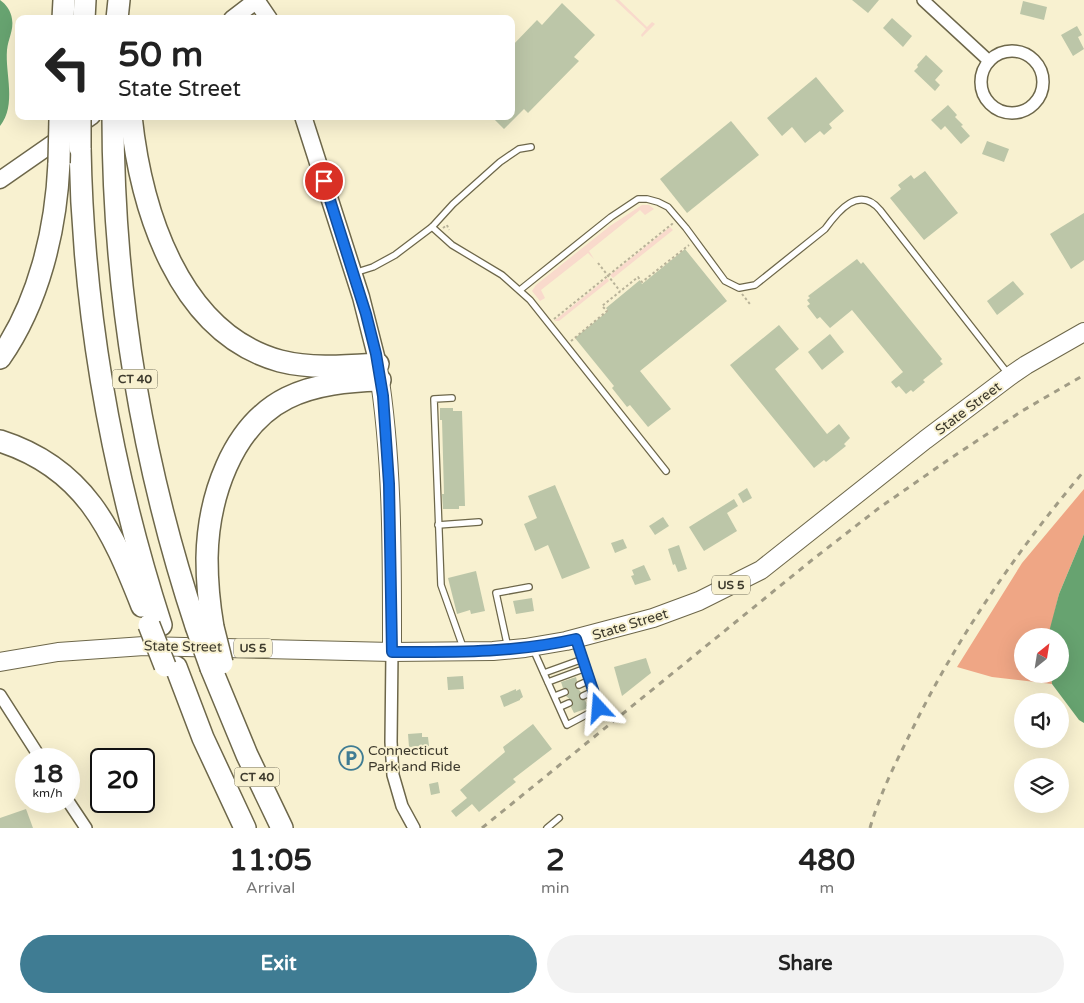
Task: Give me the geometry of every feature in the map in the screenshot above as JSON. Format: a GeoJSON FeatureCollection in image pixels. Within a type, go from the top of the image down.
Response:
{"type":"FeatureCollection","features":[{"type":"Feature","properties":{"kind":"highway"},"geometry":{"type":"LineString","coordinates":[[62,15],[64,0]]}},
{"type":"Feature","properties":{"kind":"highway"},"geometry":{"type":"LineString","coordinates":[[84,15],[85,0]]}},
{"type":"Feature","properties":{"kind":"highway"},"geometry":{"type":"LineString","coordinates":[[117,15],[119,0]]}},
{"type":"Feature","properties":{"kind":"highway"},"geometry":{"type":"LineString","coordinates":[[128,15],[129,0]]}},
{"type":"Feature","properties":{"kind":"highway"},"geometry":{"type":"LineString","coordinates":[[0,358],[20,325],[36,285],[52,224],[66,120]]}},
{"type":"Feature","properties":{"kind":"highway","name":"CT 40"},"geometry":{"type":"LineString","coordinates":[[68,120],[80,148],[82,214],[88,288],[105,402],[155,625],[170,666],[244,828]]}},
{"type":"Feature","properties":{"kind":"highway"},"geometry":{"type":"LineString","coordinates":[[119,120],[139,167],[156,228],[180,277],[194,299],[214,324],[244,346],[281,361],[379,372]]}},
{"type":"Feature","properties":{"kind":"highway","name":"CT 40"},"geometry":{"type":"LineString","coordinates":[[119,120],[121,270],[136,380],[161,508],[177,568],[205,626],[217,668],[235,706],[234,725],[282,828]]}},
{"type":"Feature","properties":{"kind":"highway"},"geometry":{"type":"LineString","coordinates":[[205,626],[209,534],[215,501],[221,479],[231,457],[244,436],[265,413],[279,402],[315,388],[379,372]]}},
{"type":"Feature","properties":{"kind":"highway"},"geometry":{"type":"LineString","coordinates":[[0,441],[24,450],[52,467],[77,488],[91,503],[114,540],[155,625]]}},
{"type":"Feature","properties":{"kind":"main road"},"geometry":{"type":"LineString","coordinates":[[237,15],[257,0],[266,15]]}},
{"type":"Feature","properties":{"kind":"main road"},"geometry":{"type":"LineString","coordinates":[[0,180],[86,120]]}},
{"type":"Feature","properties":{"kind":"main road"},"geometry":{"type":"LineString","coordinates":[[304,120],[366,314],[379,372],[388,466],[392,652]]}},
{"type":"Feature","properties":{"kind":"main road","name":"State Street"},"geometry":{"type":"LineString","coordinates":[[0,662],[58,652],[144,646],[392,652],[509,650],[576,639],[622,627],[677,609],[722,590],[761,570],[925,440],[1010,376],[1084,332]]}},
{"type":"Feature","properties":{"kind":"street"},"geometry":{"type":"LineString","coordinates":[[923,0],[989,61]]}},
{"type":"Feature","properties":{"kind":"street"},"geometry":{"type":"LineString","coordinates":[[1006,52],[1025,54],[1033,60],[1043,77],[1043,86],[1035,104],[1026,110],[1016,113],[1005,112],[995,108],[987,101],[982,91],[981,80],[989,61],[997,55],[1006,52]]}},
{"type":"Feature","properties":{"kind":"street"},"geometry":{"type":"LineString","coordinates":[[392,652],[391,742],[393,775],[402,806],[414,828]]}},
{"type":"Feature","properties":{"kind":"street"},"geometry":{"type":"LineString","coordinates":[[0,695],[34,748]]}},
{"type":"Feature","properties":{"kind":"street"},"geometry":{"type":"LineString","coordinates":[[76,813],[86,828]]}},
{"type":"Feature","properties":{"kind":"lane"},"geometry":{"type":"LineString","coordinates":[[354,274],[373,267],[395,255],[432,227],[500,162],[520,149],[531,147]]}},
{"type":"Feature","properties":{"kind":"lane"},"geometry":{"type":"LineString","coordinates":[[520,290],[611,216],[638,199],[647,198],[668,207],[686,228],[724,281],[739,288],[755,285],[824,229],[845,207],[854,200],[861,199],[873,202],[880,210],[1010,376]]}},
{"type":"Feature","properties":{"kind":"lane"},"geometry":{"type":"LineString","coordinates":[[432,227],[452,245],[502,275],[520,290],[566,344],[666,470]]}},
{"type":"Feature","properties":{"kind":"lane"},"geometry":{"type":"LineString","coordinates":[[452,398],[434,399],[441,585],[465,652]]}},
{"type":"Feature","properties":{"kind":"lane"},"geometry":{"type":"LineString","coordinates":[[438,524],[479,522]]}},
{"type":"Feature","properties":{"kind":"lane"},"geometry":{"type":"LineString","coordinates":[[509,650],[496,593],[529,588]]}},
{"type":"Feature","properties":{"kind":"lane"},"geometry":{"type":"LineString","coordinates":[[532,647],[567,725],[599,708],[576,639]]}},
{"type":"Feature","properties":{"kind":"lane"},"geometry":{"type":"LineString","coordinates":[[544,673],[583,659]]}},
{"type":"Feature","properties":{"kind":"lane"},"geometry":{"type":"LineString","coordinates":[[548,682],[586,668]]}},
{"type":"Feature","properties":{"kind":"lane"},"geometry":{"type":"LineString","coordinates":[[579,685],[590,680]]}},
{"type":"Feature","properties":{"kind":"lane"},"geometry":{"type":"LineString","coordinates":[[555,696],[564,692]]}},
{"type":"Feature","properties":{"kind":"lane"},"geometry":{"type":"LineString","coordinates":[[583,696],[594,692]]}},
{"type":"Feature","properties":{"kind":"lane"},"geometry":{"type":"LineString","coordinates":[[560,707],[569,703]]}},
{"type":"Feature","properties":{"kind":"lane"},"geometry":{"type":"LineString","coordinates":[[547,828],[560,818]]}},
{"type":"Feature","properties":{"kind":"path"},"geometry":{"type":"LineString","coordinates":[[566,344],[607,311],[602,306],[638,277],[642,282],[689,245]]}},
{"type":"Feature","properties":{"kind":"path"},"geometry":{"type":"LineString","coordinates":[[598,263],[620,292]]}},
{"type":"Feature","properties":{"kind":"shaded area"},"geometry":{"type":"Polygon","coordinates":[[[0,0],[6,6],[11,16],[12,31],[7,50],[8,109],[0,126],[0,0]]]}},
{"type":"Feature","properties":{"kind":"shaded area"},"geometry":{"type":"Polygon","coordinates":[[[615,0],[619,0],[647,27],[652,22],[655,24],[642,37],[641,35],[646,29],[615,0]]]}},
{"type":"Feature","properties":{"kind":"shaded area"},"geometry":{"type":"Polygon","coordinates":[[[642,205],[649,205],[654,209],[645,215],[640,210],[589,251],[594,259],[588,253],[541,290],[545,298],[540,301],[532,291],[536,285],[610,226],[642,205]]]}},
{"type":"Feature","properties":{"kind":"shaded area"},"geometry":{"type":"Polygon","coordinates":[[[670,227],[673,230],[613,278],[610,275],[670,227]]]}},
{"type":"Feature","properties":{"kind":"shaded area"},"geometry":{"type":"Polygon","coordinates":[[[607,278],[609,281],[559,321],[554,321],[607,278]]]}},
{"type":"Feature","properties":{"kind":"shaded area"},"geometry":{"type":"Polygon","coordinates":[[[1084,489],[1084,534],[1059,594],[1051,628],[1014,628],[1014,680],[992,677],[957,667],[1022,563],[1084,489]]]}},
{"type":"Feature","properties":{"kind":"shaded area"},"geometry":{"type":"Polygon","coordinates":[[[1084,534],[1084,723],[1079,720],[1069,707],[1069,693],[1059,693],[1052,684],[1069,683],[1069,628],[1050,628],[1059,594],[1084,534]]]}},
{"type":"Feature","properties":{"kind":"building"},"geometry":{"type":"Polygon","coordinates":[[[852,0],[879,0],[868,13],[852,0]]]}},
{"type":"Feature","properties":{"kind":"building"},"geometry":{"type":"Polygon","coordinates":[[[1023,1],[1047,7],[1044,20],[1020,14],[1023,1]]]}},
{"type":"Feature","properties":{"kind":"building"},"geometry":{"type":"Polygon","coordinates":[[[562,3],[595,35],[574,57],[579,61],[528,113],[524,109],[515,118],[515,43],[537,20],[542,25],[562,3]]]}},
{"type":"Feature","properties":{"kind":"building"},"geometry":{"type":"Polygon","coordinates":[[[892,18],[912,36],[903,47],[883,28],[892,18]]]}},
{"type":"Feature","properties":{"kind":"building"},"geometry":{"type":"Polygon","coordinates":[[[1077,26],[1082,35],[1078,37],[1084,49],[1073,56],[1061,35],[1077,26]]]}},
{"type":"Feature","properties":{"kind":"building"},"geometry":{"type":"Polygon","coordinates":[[[926,55],[943,71],[935,80],[940,85],[935,91],[914,71],[926,55]]]}},
{"type":"Feature","properties":{"kind":"building"},"geometry":{"type":"Polygon","coordinates":[[[816,77],[844,111],[829,124],[832,128],[824,135],[820,131],[805,143],[792,127],[782,136],[767,118],[816,77]]]}},
{"type":"Feature","properties":{"kind":"building"},"geometry":{"type":"Polygon","coordinates":[[[948,105],[957,115],[955,117],[963,125],[961,126],[970,136],[961,144],[945,126],[941,130],[931,120],[948,105]]]}},
{"type":"Feature","properties":{"kind":"building"},"geometry":{"type":"Polygon","coordinates":[[[495,120],[513,120],[504,129],[495,120]]]}},
{"type":"Feature","properties":{"kind":"building"},"geometry":{"type":"Polygon","coordinates":[[[731,121],[759,155],[687,213],[660,179],[731,121]]]}},
{"type":"Feature","properties":{"kind":"building"},"geometry":{"type":"Polygon","coordinates":[[[987,141],[1009,149],[1004,162],[982,154],[987,141]]]}},
{"type":"Feature","properties":{"kind":"building"},"geometry":{"type":"Polygon","coordinates":[[[925,171],[958,213],[924,240],[890,198],[901,189],[898,185],[911,175],[914,179],[925,171]]]}},
{"type":"Feature","properties":{"kind":"building"},"geometry":{"type":"Polygon","coordinates":[[[1084,213],[1084,260],[1071,269],[1050,234],[1084,213]]]}},
{"type":"Feature","properties":{"kind":"building"},"geometry":{"type":"Polygon","coordinates":[[[685,249],[727,301],[640,371],[671,409],[648,427],[630,405],[627,407],[612,388],[614,386],[575,338],[608,311],[606,308],[640,280],[642,284],[685,249]]]}},
{"type":"Feature","properties":{"kind":"building"},"geometry":{"type":"Polygon","coordinates":[[[857,259],[861,264],[863,262],[942,359],[940,361],[943,364],[923,380],[925,382],[913,392],[911,390],[906,394],[899,386],[896,388],[891,382],[903,372],[852,310],[830,328],[820,317],[817,319],[807,306],[810,304],[807,300],[810,298],[808,296],[857,259]]]}},
{"type":"Feature","properties":{"kind":"building"},"geometry":{"type":"Polygon","coordinates":[[[1013,281],[1024,294],[997,315],[987,301],[1013,281]]]}},
{"type":"Feature","properties":{"kind":"building"},"geometry":{"type":"Polygon","coordinates":[[[779,325],[799,349],[775,369],[827,434],[839,424],[850,438],[844,444],[846,446],[826,462],[824,460],[814,468],[730,365],[779,325]]]}},
{"type":"Feature","properties":{"kind":"building"},"geometry":{"type":"Polygon","coordinates":[[[830,334],[844,352],[822,370],[808,352],[830,334]]]}},
{"type":"Feature","properties":{"kind":"building"},"geometry":{"type":"Polygon","coordinates":[[[440,408],[453,408],[453,411],[462,411],[465,506],[459,506],[459,509],[443,509],[442,420],[440,420],[440,408]]]}},
{"type":"Feature","properties":{"kind":"building"},"geometry":{"type":"Polygon","coordinates":[[[555,485],[590,568],[562,579],[548,545],[535,551],[524,524],[537,518],[528,496],[555,485]]]}},
{"type":"Feature","properties":{"kind":"building"},"geometry":{"type":"Polygon","coordinates":[[[747,488],[752,498],[743,503],[738,494],[747,488]]]}},
{"type":"Feature","properties":{"kind":"building"},"geometry":{"type":"Polygon","coordinates":[[[734,499],[738,506],[727,513],[737,531],[704,551],[689,527],[734,499]]]}},
{"type":"Feature","properties":{"kind":"building"},"geometry":{"type":"Polygon","coordinates":[[[663,517],[669,526],[655,535],[649,526],[663,517]]]}},
{"type":"Feature","properties":{"kind":"building"},"geometry":{"type":"Polygon","coordinates":[[[623,539],[627,548],[615,553],[611,543],[623,539]]]}},
{"type":"Feature","properties":{"kind":"building"},"geometry":{"type":"Polygon","coordinates":[[[679,545],[687,569],[678,572],[675,564],[673,565],[668,549],[679,545]]]}},
{"type":"Feature","properties":{"kind":"building"},"geometry":{"type":"Polygon","coordinates":[[[644,565],[651,580],[635,585],[631,576],[634,575],[632,570],[644,565]]]}},
{"type":"Feature","properties":{"kind":"building"},"geometry":{"type":"Polygon","coordinates":[[[476,571],[485,611],[471,614],[470,610],[457,614],[448,578],[476,571]]]}},
{"type":"Feature","properties":{"kind":"building"},"geometry":{"type":"Polygon","coordinates":[[[532,598],[534,611],[516,614],[513,601],[532,598]]]}},
{"type":"Feature","properties":{"kind":"building"},"geometry":{"type":"Polygon","coordinates":[[[646,658],[651,673],[622,696],[614,667],[646,658]]]}},
{"type":"Feature","properties":{"kind":"building"},"geometry":{"type":"Polygon","coordinates":[[[463,676],[464,689],[448,690],[447,677],[463,676]]]}},
{"type":"Feature","properties":{"kind":"building"},"geometry":{"type":"Polygon","coordinates":[[[576,677],[575,686],[581,692],[579,697],[581,700],[585,700],[588,708],[574,713],[571,707],[573,702],[566,696],[569,694],[569,691],[567,688],[563,688],[561,682],[576,677]]]}},
{"type":"Feature","properties":{"kind":"building"},"geometry":{"type":"Polygon","coordinates":[[[516,689],[516,691],[520,689],[523,697],[504,707],[500,696],[516,689]]]}},
{"type":"Feature","properties":{"kind":"building"},"geometry":{"type":"Polygon","coordinates":[[[533,724],[552,749],[513,779],[516,782],[479,812],[472,804],[456,817],[451,811],[467,798],[460,790],[505,752],[503,747],[533,724]]]}},
{"type":"Feature","properties":{"kind":"building"},"geometry":{"type":"Polygon","coordinates":[[[422,733],[422,737],[428,737],[429,746],[409,747],[408,734],[422,733]]]}},
{"type":"Feature","properties":{"kind":"building"},"geometry":{"type":"Polygon","coordinates":[[[438,782],[440,793],[431,795],[429,784],[438,782]]]}},
{"type":"Feature","properties":{"kind":"building"},"geometry":{"type":"Polygon","coordinates":[[[15,813],[27,813],[33,828],[0,828],[0,818],[15,813]]]}},
{"type":"Feature","properties":{"kind":"railway"},"geometry":{"type":"LineString","coordinates":[[482,828],[812,560],[879,508],[1022,411],[1084,375]]}},
{"type":"Feature","properties":{"kind":"railway"},"geometry":{"type":"LineString","coordinates":[[870,828],[893,768],[928,699],[967,630],[1011,565],[1084,471]]}},
{"type":"Feature","properties":{"kind":"place","name":"Connecticut Park and Ride"},"geometry":{"type":"Point","coordinates":[351,758]}},
{"type":"Feature","properties":{"kind":"route"},"geometry":{"type":"LineString","coordinates":[[324,181],[366,314],[376,354],[383,396],[389,484],[392,652],[493,651],[539,646],[576,639],[599,708]]}}]}
